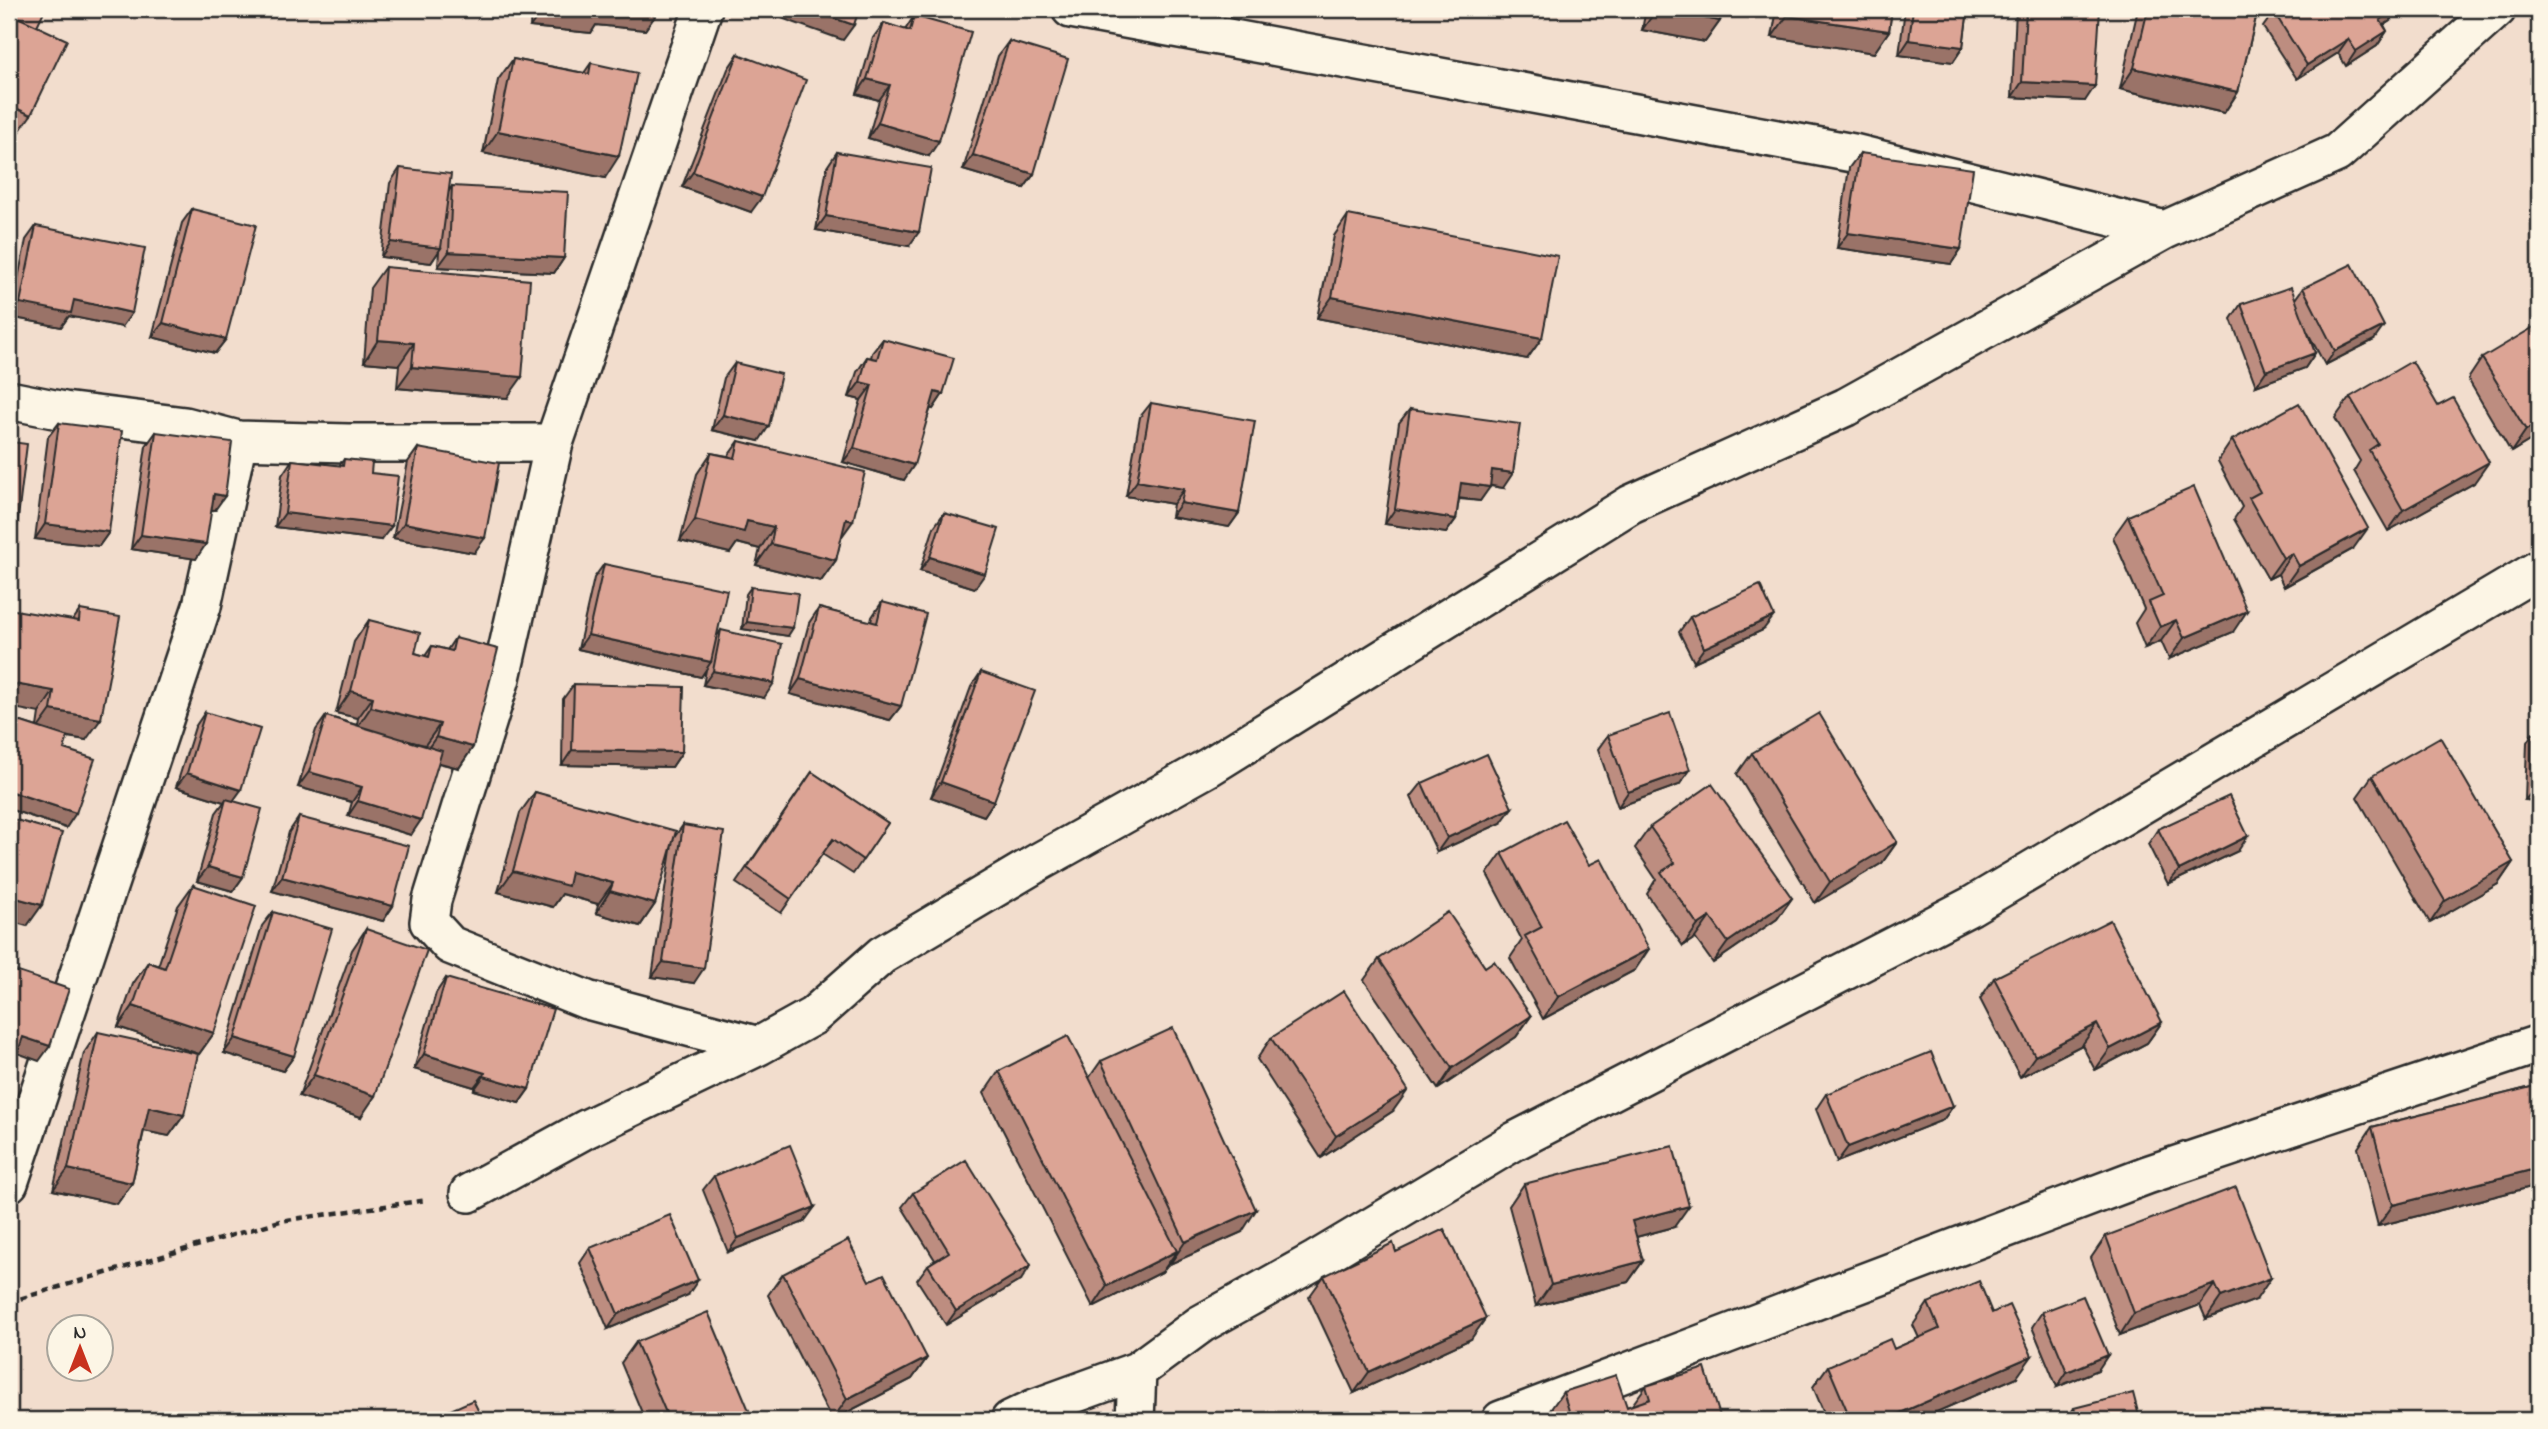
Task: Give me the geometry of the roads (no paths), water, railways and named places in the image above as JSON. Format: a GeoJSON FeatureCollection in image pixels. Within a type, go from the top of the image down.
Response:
{"type":"FeatureCollection","features":[{"type":"Feature","properties":{"kind":"street"},"geometry":{"type":"LineString","coordinates":[[703,9],[554,443],[501,678],[432,900],[429,922],[450,945],[587,1000],[759,1046]]}},
{"type":"Feature","properties":{"kind":"street"},"geometry":{"type":"LineString","coordinates":[[1071,9],[1853,153],[2165,230]]}},
{"type":"Feature","properties":{"kind":"street"},"geometry":{"type":"LineString","coordinates":[[469,1194],[586,1129],[759,1046],[813,1016],[881,955],[1037,863],[1209,767],[1631,504],[1846,407],[2165,230],[2337,153],[2497,9]]}},
{"type":"Feature","properties":{"kind":"street"},"geometry":{"type":"LineString","coordinates":[[9,400],[64,411],[185,426],[238,440],[554,443]]}},
{"type":"Feature","properties":{"kind":"street"},"geometry":{"type":"LineString","coordinates":[[9,1183],[202,606],[238,440]]}},
{"type":"Feature","properties":{"kind":"street"},"geometry":{"type":"LineString","coordinates":[[1010,1420],[1035,1408],[1137,1371],[1201,1324],[1316,1260],[1515,1141],[1971,906],[2539,569]]}},
{"type":"Feature","properties":{"kind":"street"},"geometry":{"type":"LineString","coordinates":[[1501,1420],[2147,1175],[2539,1044]]}},
{"type":"Feature","properties":{"kind":"street"},"geometry":{"type":"LineString","coordinates":[[1691,1347],[1704,1384]]}},
{"type":"Feature","properties":{"kind":"street"},"geometry":{"type":"LineString","coordinates":[[1135,1420],[1137,1371]]}}]}
